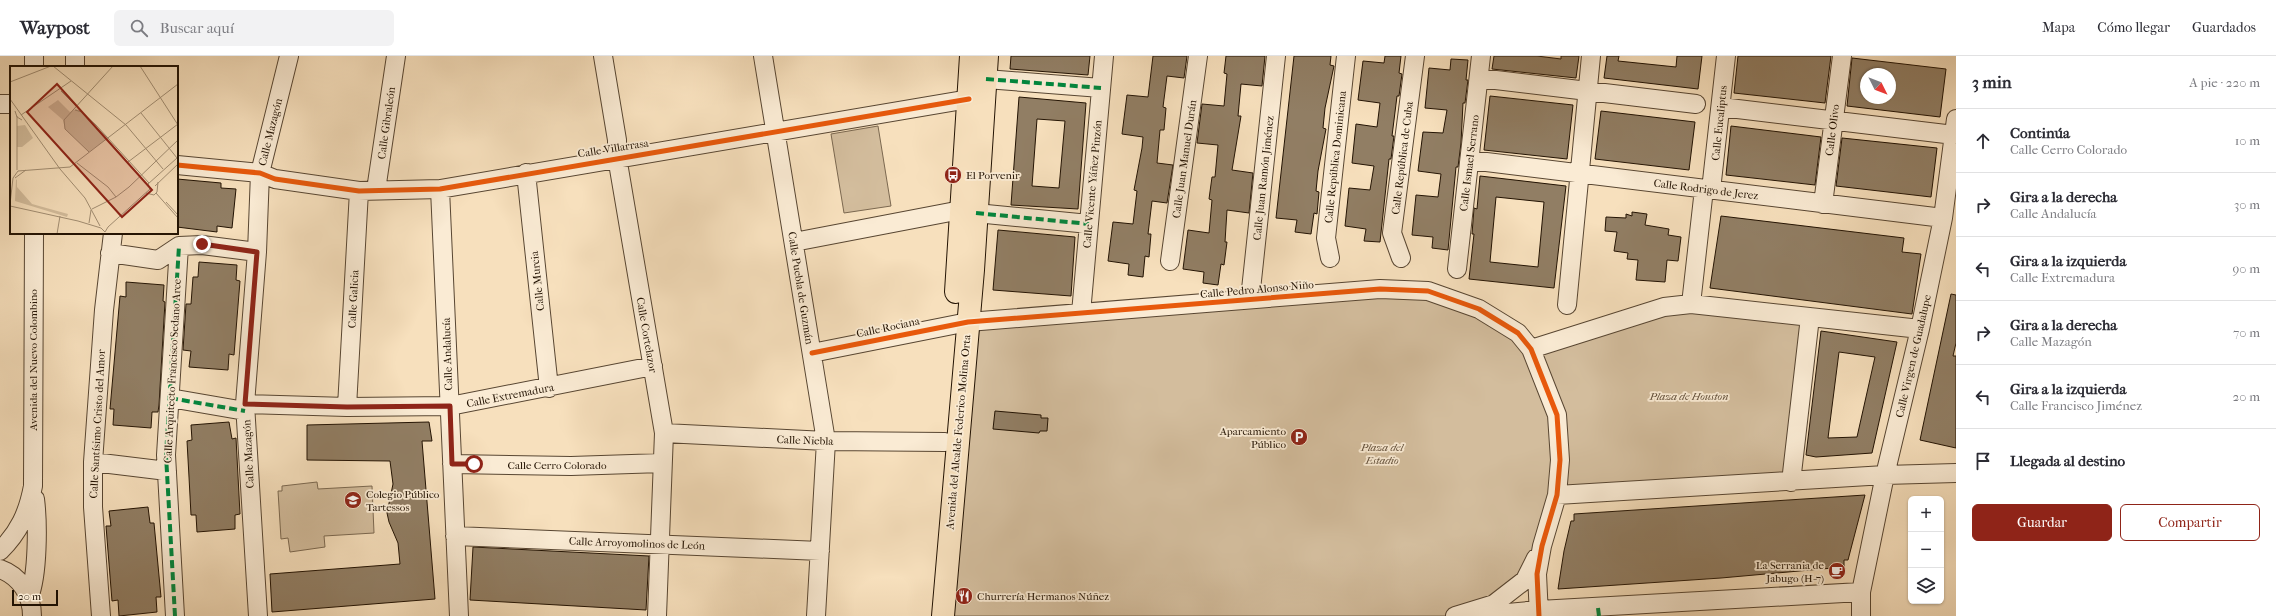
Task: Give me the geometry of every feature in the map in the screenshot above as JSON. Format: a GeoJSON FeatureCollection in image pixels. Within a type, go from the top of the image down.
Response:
{"type":"FeatureCollection","features":[{"type":"Feature","properties":{"kind":"main road","name":"Avenida del Alcalde Federico Molina Orta"},"geometry":{"type":"LineString","coordinates":[[969,211],[969,99],[972,56]]}},
{"type":"Feature","properties":{"kind":"main road","name":"Avenida del Alcalde Federico Molina Orta"},"geometry":{"type":"LineString","coordinates":[[943,616],[969,211],[986,79],[987,56]]}},
{"type":"Feature","properties":{"kind":"main road","name":"Avenida del Alcalde Federico Molina Orta"},"geometry":{"type":"LineString","coordinates":[[930,616],[945,442],[961,323]]}},
{"type":"Feature","properties":{"kind":"street","name":"Calle Mazagón"},"geometry":{"type":"LineString","coordinates":[[258,616],[245,408],[257,252],[260,173],[289,56]]}},
{"type":"Feature","properties":{"kind":"street","name":"Calle Gibraleón"},"geometry":{"type":"LineString","coordinates":[[376,190],[396,56]]}},
{"type":"Feature","properties":{"kind":"street","name":"Calle Cortelazor"},"geometry":{"type":"LineString","coordinates":[[603,56],[617,140],[617,157],[664,433],[657,616]]}},
{"type":"Feature","properties":{"kind":"street","name":"Calle Puebla de Guzmán"},"geometry":{"type":"LineString","coordinates":[[763,56],[826,441],[816,616]]}},
{"type":"Feature","properties":{"kind":"street","name":"Calle Vicente Yáñez Pinzón"},"geometry":{"type":"LineString","coordinates":[[1080,313],[1104,56]]}},
{"type":"Feature","properties":{"kind":"street","name":"Calle Juan Manuel Durán"},"geometry":{"type":"LineString","coordinates":[[1170,261],[1198,56]]}},
{"type":"Feature","properties":{"kind":"street","name":"Calle Juan Ramón Jiménez"},"geometry":{"type":"LineString","coordinates":[[1250,299],[1276,56]]}},
{"type":"Feature","properties":{"kind":"street","name":"Calle República Dominicana"},"geometry":{"type":"LineString","coordinates":[[1330,258],[1326,238],[1346,56]]}},
{"type":"Feature","properties":{"kind":"street","name":"Calle República de Cuba"},"geometry":{"type":"LineString","coordinates":[[1401,258],[1392,233],[1414,56]]}},
{"type":"Feature","properties":{"kind":"street","name":"Calle Ismael Serrano"},"geometry":{"type":"LineString","coordinates":[[1457,269],[1481,56]]}},
{"type":"Feature","properties":{"kind":"street"},"geometry":{"type":"LineString","coordinates":[[1567,305],[1591,56]]}},
{"type":"Feature","properties":{"kind":"street","name":"Calle Eucaliptus"},"geometry":{"type":"LineString","coordinates":[[1691,304],[1707,190],[1721,107],[1726,56]]}},
{"type":"Feature","properties":{"kind":"street","name":"Calle Olivo"},"geometry":{"type":"LineString","coordinates":[[1823,204],[1842,56]]}},
{"type":"Feature","properties":{"kind":"street"},"geometry":{"type":"LineString","coordinates":[[1479,78],[1696,104]]}},
{"type":"Feature","properties":{"kind":"street"},"geometry":{"type":"LineString","coordinates":[[986,79],[1101,88]]}},
{"type":"Feature","properties":{"kind":"street","name":"Calle Villarrasa"},"geometry":{"type":"LineString","coordinates":[[178,164],[260,173],[275,179],[359,191],[440,189],[617,157],[969,99]]}},
{"type":"Feature","properties":{"kind":"street"},"geometry":{"type":"LineString","coordinates":[[1721,107],[1833,121],[1955,127]]}},
{"type":"Feature","properties":{"kind":"street","name":"Calle Virgen de Guadalupe"},"geometry":{"type":"LineString","coordinates":[[1861,616],[1862,592],[1885,474],[1920,329],[1947,226],[1955,127]]}},
{"type":"Feature","properties":{"kind":"street","name":"Calle Rodrigo de Jerez"},"geometry":{"type":"LineString","coordinates":[[1470,160],[1823,204],[1947,226]]}},
{"type":"Feature","properties":{"kind":"street","name":"Calle Murcia"},"geometry":{"type":"LineString","coordinates":[[526,173],[548,388]]}},
{"type":"Feature","properties":{"kind":"street","name":"Calle Andalucía"},"geometry":{"type":"LineString","coordinates":[[440,189],[459,616]]}},
{"type":"Feature","properties":{"kind":"street","name":"Calle Galicia"},"geometry":{"type":"LineString","coordinates":[[347,407],[359,191]]}},
{"type":"Feature","properties":{"kind":"street"},"geometry":{"type":"LineString","coordinates":[[794,242],[969,211],[1089,224]]}},
{"type":"Feature","properties":{"kind":"street","name":"Avenida del Nuevo Colombino"},"geometry":{"type":"LineString","coordinates":[[34,234],[33,486],[36,519],[34,586],[35,610]]}},
{"type":"Feature","properties":{"kind":"street","name":"Calle Santísimo Cristo del Amor"},"geometry":{"type":"LineString","coordinates":[[101,616],[93,507],[93,462],[104,310],[113,234]]}},
{"type":"Feature","properties":{"kind":"street"},"geometry":{"type":"LineString","coordinates":[[110,253],[158,260],[179,246],[202,244],[257,252]]}},
{"type":"Feature","properties":{"kind":"street","name":"Calle Arquitecto Francisco Sedano Arce"},"geometry":{"type":"LineString","coordinates":[[175,616],[166,455],[179,246]]}},
{"type":"Feature","properties":{"kind":"street","name":"Calle Pedro Alonso Niño"},"geometry":{"type":"LineString","coordinates":[[961,323],[1380,289],[1428,291],[1479,309],[1518,333],[1531,349]]}},
{"type":"Feature","properties":{"kind":"street"},"geometry":{"type":"LineString","coordinates":[[1539,613],[1537,574],[1542,546],[1557,495],[1560,460],[1557,415],[1531,349],[1664,306],[1691,304],[1920,329]]}},
{"type":"Feature","properties":{"kind":"street"},"geometry":{"type":"LineString","coordinates":[[1791,482],[1810,317]]}},
{"type":"Feature","properties":{"kind":"street","name":"Calle Rociana"},"geometry":{"type":"LineString","coordinates":[[812,353],[961,323]]}},
{"type":"Feature","properties":{"kind":"street","name":"Calle Extremadura"},"geometry":{"type":"LineString","coordinates":[[170,398],[245,408],[450,406],[548,388],[652,366]]}},
{"type":"Feature","properties":{"kind":"street","name":"Calle Niebla"},"geometry":{"type":"LineString","coordinates":[[664,433],[826,441],[945,442]]}},
{"type":"Feature","properties":{"kind":"street"},"geometry":{"type":"LineString","coordinates":[[93,462],[167,471]]}},
{"type":"Feature","properties":{"kind":"street","name":"Calle Cerro Colorado"},"geometry":{"type":"LineString","coordinates":[[452,464],[572,466],[662,463]]}},
{"type":"Feature","properties":{"kind":"street"},"geometry":{"type":"LineString","coordinates":[[1557,495],[1791,482],[1885,474],[1956,472]]}},
{"type":"Feature","properties":{"kind":"street","name":"Avenida del Nuevo Colombino"},"geometry":{"type":"LineString","coordinates":[[0,551],[11,539],[22,523],[29,505],[33,486]]}},
{"type":"Feature","properties":{"kind":"street","name":"Calle Arroyomolinos de León"},"geometry":{"type":"LineString","coordinates":[[455,536],[820,551]]}},
{"type":"Feature","properties":{"kind":"street"},"geometry":{"type":"LineString","coordinates":[[1456,616],[1494,604],[1525,580],[1542,546]]}},
{"type":"Feature","properties":{"kind":"street"},"geometry":{"type":"LineString","coordinates":[[0,569],[15,577],[35,610]]}},
{"type":"Feature","properties":{"kind":"street"},"geometry":{"type":"LineString","coordinates":[[1475,616],[1598,612],[1862,592]]}},
{"type":"Feature","properties":{"kind":"green space"},"geometry":{"type":"Polygon","coordinates":[[[878,126],[891,206],[844,213],[831,134],[878,126]]]}},
{"type":"Feature","properties":{"kind":"green space","name":"Plaza del Estadio"},"geometry":{"type":"Polygon","coordinates":[[[1380,289],[1479,309],[1531,349],[1664,307],[1810,317],[1791,482],[1557,495],[1525,580],[1455,616],[943,616],[968,322],[1380,289]]]}},
{"type":"Feature","properties":{"kind":"green space"},"geometry":{"type":"Polygon","coordinates":[[[317,482],[318,489],[372,486],[374,533],[324,536],[325,547],[290,552],[288,538],[281,539],[278,491],[282,491],[282,486],[317,482]]]}},
{"type":"Feature","properties":{"kind":"building"},"geometry":{"type":"Polygon","coordinates":[[[1011,56],[1090,56],[1088,75],[1010,69],[1011,56]]]}},
{"type":"Feature","properties":{"kind":"building"},"geometry":{"type":"Polygon","coordinates":[[[1153,56],[1187,56],[1184,78],[1167,76],[1163,107],[1166,108],[1164,130],[1160,130],[1157,163],[1173,165],[1167,203],[1152,201],[1148,234],[1151,234],[1149,257],[1145,256],[1143,277],[1128,275],[1129,264],[1108,261],[1113,222],[1133,224],[1137,191],[1134,190],[1142,148],[1143,137],[1122,134],[1127,95],[1148,97],[1153,56]]]}},
{"type":"Feature","properties":{"kind":"building"},"geometry":{"type":"Polygon","coordinates":[[[1226,56],[1265,56],[1262,86],[1241,84],[1238,116],[1241,116],[1232,170],[1253,173],[1249,213],[1227,210],[1225,242],[1227,242],[1224,265],[1221,264],[1218,285],[1203,283],[1204,272],[1183,269],[1188,230],[1209,233],[1212,200],[1209,199],[1212,177],[1215,177],[1218,145],[1197,143],[1202,104],[1224,106],[1227,74],[1224,73],[1226,56]]]}},
{"type":"Feature","properties":{"kind":"building"},"geometry":{"type":"Polygon","coordinates":[[[1294,56],[1331,56],[1330,65],[1334,66],[1325,108],[1323,128],[1326,129],[1318,171],[1316,191],[1319,192],[1317,214],[1314,213],[1311,234],[1295,232],[1297,220],[1276,218],[1294,56]]]}},
{"type":"Feature","properties":{"kind":"building"},"geometry":{"type":"Polygon","coordinates":[[[1385,56],[1401,56],[1399,73],[1402,74],[1399,96],[1397,96],[1392,136],[1394,136],[1391,159],[1389,159],[1380,242],[1364,241],[1366,229],[1345,226],[1349,188],[1370,190],[1374,166],[1352,163],[1356,124],[1377,127],[1380,103],[1358,100],[1363,61],[1384,63],[1385,56]]]}},
{"type":"Feature","properties":{"kind":"building"},"geometry":{"type":"Polygon","coordinates":[[[1494,56],[1537,56],[1561,59],[1561,56],[1579,56],[1576,78],[1492,69],[1494,56]]]}},
{"type":"Feature","properties":{"kind":"building"},"geometry":{"type":"Polygon","coordinates":[[[1607,56],[1619,56],[1618,61],[1676,67],[1677,56],[1702,56],[1698,89],[1604,78],[1607,56]]]}},
{"type":"Feature","properties":{"kind":"building"},"geometry":{"type":"Polygon","coordinates":[[[1738,56],[1831,56],[1825,103],[1734,93],[1738,56]]]}},
{"type":"Feature","properties":{"kind":"building"},"geometry":{"type":"Polygon","coordinates":[[[1852,58],[1946,69],[1940,117],[1847,106],[1852,58]]]}},
{"type":"Feature","properties":{"kind":"building"},"geometry":{"type":"Polygon","coordinates":[[[1451,59],[1468,60],[1466,80],[1468,80],[1465,103],[1463,103],[1461,143],[1458,167],[1456,167],[1448,250],[1432,248],[1433,237],[1412,235],[1416,195],[1438,197],[1441,174],[1418,171],[1423,132],[1443,133],[1447,110],[1425,108],[1429,68],[1450,70],[1451,59]]]}},
{"type":"Feature","properties":{"kind":"building"},"geometry":{"type":"Polygon","coordinates":[[[1490,96],[1573,105],[1567,159],[1484,150],[1490,96]]]}},
{"type":"Feature","properties":{"kind":"building"},"geometry":{"type":"Polygon","coordinates":[[[1019,97],[1086,103],[1078,209],[1011,205],[1019,97]],[[1037,119],[1032,186],[1059,188],[1065,121],[1037,119]]]}},
{"type":"Feature","properties":{"kind":"building"},"geometry":{"type":"Polygon","coordinates":[[[1601,111],[1695,122],[1689,170],[1595,159],[1601,111]]]}},
{"type":"Feature","properties":{"kind":"building"},"geometry":{"type":"Polygon","coordinates":[[[1731,126],[1821,137],[1815,185],[1726,175],[1731,126]]]}},
{"type":"Feature","properties":{"kind":"building"},"geometry":{"type":"Polygon","coordinates":[[[1842,138],[1937,148],[1931,197],[1836,186],[1842,138]]]}},
{"type":"Feature","properties":{"kind":"building"},"geometry":{"type":"Polygon","coordinates":[[[1480,176],[1566,186],[1554,288],[1469,279],[1474,234],[1472,234],[1474,208],[1477,209],[1480,176]],[[1496,197],[1490,262],[1538,267],[1544,202],[1496,197]]]}},
{"type":"Feature","properties":{"kind":"building"},"geometry":{"type":"Polygon","coordinates":[[[178,179],[221,183],[221,188],[236,189],[232,228],[217,226],[217,232],[178,227],[178,179]]]}},
{"type":"Feature","properties":{"kind":"building"},"geometry":{"type":"Polygon","coordinates":[[[1632,212],[1647,214],[1645,225],[1669,229],[1668,235],[1681,237],[1678,261],[1667,260],[1665,282],[1636,280],[1638,260],[1627,259],[1628,253],[1614,251],[1617,232],[1605,231],[1606,217],[1626,218],[1626,214],[1632,216],[1632,212]]]}},
{"type":"Feature","properties":{"kind":"building"},"geometry":{"type":"Polygon","coordinates":[[[1721,216],[1904,238],[1902,252],[1921,254],[1912,314],[1710,288],[1721,216]]]}},
{"type":"Feature","properties":{"kind":"building"},"geometry":{"type":"Polygon","coordinates":[[[998,230],[1075,237],[1071,296],[993,290],[998,230]]]}},
{"type":"Feature","properties":{"kind":"building"},"geometry":{"type":"Polygon","coordinates":[[[199,262],[237,265],[236,280],[240,281],[234,355],[229,354],[228,370],[189,367],[191,351],[183,350],[186,304],[191,304],[193,277],[198,277],[199,262]]]}},
{"type":"Feature","properties":{"kind":"building"},"geometry":{"type":"Polygon","coordinates":[[[126,282],[164,285],[163,301],[165,302],[159,405],[158,412],[152,412],[151,428],[113,425],[114,409],[110,409],[120,296],[126,297],[126,282]]]}},
{"type":"Feature","properties":{"kind":"building"},"geometry":{"type":"Polygon","coordinates":[[[1951,294],[1956,295],[1956,343],[1953,356],[1956,356],[1956,448],[1920,440],[1951,294]]]}},
{"type":"Feature","properties":{"kind":"building"},"geometry":{"type":"Polygon","coordinates":[[[1821,331],[1897,342],[1872,453],[1816,457],[1806,455],[1821,331]],[[1839,352],[1828,438],[1857,437],[1875,357],[1839,352]]]}},
{"type":"Feature","properties":{"kind":"building"},"geometry":{"type":"Polygon","coordinates":[[[995,411],[1041,415],[1041,418],[1048,418],[1047,431],[1040,431],[1039,433],[993,429],[995,411]]]}},
{"type":"Feature","properties":{"kind":"building"},"geometry":{"type":"Polygon","coordinates":[[[229,422],[232,439],[236,438],[240,514],[235,515],[235,529],[197,532],[196,515],[191,515],[187,441],[192,440],[191,425],[229,422]]]}},
{"type":"Feature","properties":{"kind":"building"},"geometry":{"type":"Polygon","coordinates":[[[429,422],[432,441],[422,441],[435,599],[272,612],[270,574],[400,564],[398,543],[389,522],[387,513],[393,484],[390,461],[307,460],[307,425],[429,422]]]}},
{"type":"Feature","properties":{"kind":"building"},"geometry":{"type":"Polygon","coordinates":[[[1865,495],[1848,560],[1844,560],[1844,567],[1721,578],[1558,589],[1564,551],[1571,521],[1574,521],[1574,514],[1865,495]]]}},
{"type":"Feature","properties":{"kind":"building"},"geometry":{"type":"Polygon","coordinates":[[[148,507],[150,523],[154,523],[161,597],[156,597],[157,612],[119,616],[118,600],[112,601],[106,526],[111,526],[109,511],[148,507]]]}},
{"type":"Feature","properties":{"kind":"building"},"geometry":{"type":"Polygon","coordinates":[[[473,547],[649,556],[646,610],[470,600],[473,547]]]}},
{"type":"Feature","properties":{"kind":"marked path"},"geometry":{"type":"LineString","coordinates":[[986,79],[1101,88]]}},
{"type":"Feature","properties":{"kind":"marked path"},"geometry":{"type":"LineString","coordinates":[[976,213],[1089,224]]}},
{"type":"Feature","properties":{"kind":"marked path"},"geometry":{"type":"LineString","coordinates":[[175,616],[166,455],[179,246]]}},
{"type":"Feature","properties":{"kind":"marked path"},"geometry":{"type":"LineString","coordinates":[[170,398],[245,411]]}},
{"type":"Feature","properties":{"kind":"marked path"},"geometry":{"type":"LineString","coordinates":[[1598,608],[1599,616]]}},
{"type":"Feature","properties":{"kind":"cycle path"},"geometry":{"type":"LineString","coordinates":[[178,165],[260,173],[275,179],[359,191],[440,189],[969,99]]}},
{"type":"Feature","properties":{"kind":"cycle path"},"geometry":{"type":"LineString","coordinates":[[812,353],[968,322],[1380,289],[1428,291],[1479,309],[1518,333],[1531,349],[1557,415],[1560,460],[1557,495],[1542,546],[1537,574],[1539,616]]}},
{"type":"Feature","properties":{"kind":"place","name":"El Porvenir"},"geometry":{"type":"Point","coordinates":[953,175]}},
{"type":"Feature","properties":{"kind":"place","name":"Aparcamiento Público"},"geometry":{"type":"Point","coordinates":[1299,437]}},
{"type":"Feature","properties":{"kind":"place","name":"Colegio Público Tartessos"},"geometry":{"type":"Point","coordinates":[353,500]}},
{"type":"Feature","properties":{"kind":"place","name":"La Serrania de Jabugo (H-7)"},"geometry":{"type":"Point","coordinates":[1837,571]}},
{"type":"Feature","properties":{"kind":"place","name":"Churrería Hermanos Núñez"},"geometry":{"type":"Point","coordinates":[964,596]}},
{"type":"Feature","properties":{"kind":"route"},"geometry":{"type":"LineString","coordinates":[[202,244],[257,252],[245,404],[347,407],[450,406],[452,464],[474,464]]}},
{"type":"Feature","properties":{"kind":"park label","name":"Plaza de Houston"},"geometry":{"type":"Point","coordinates":[1689,396]}}]}
